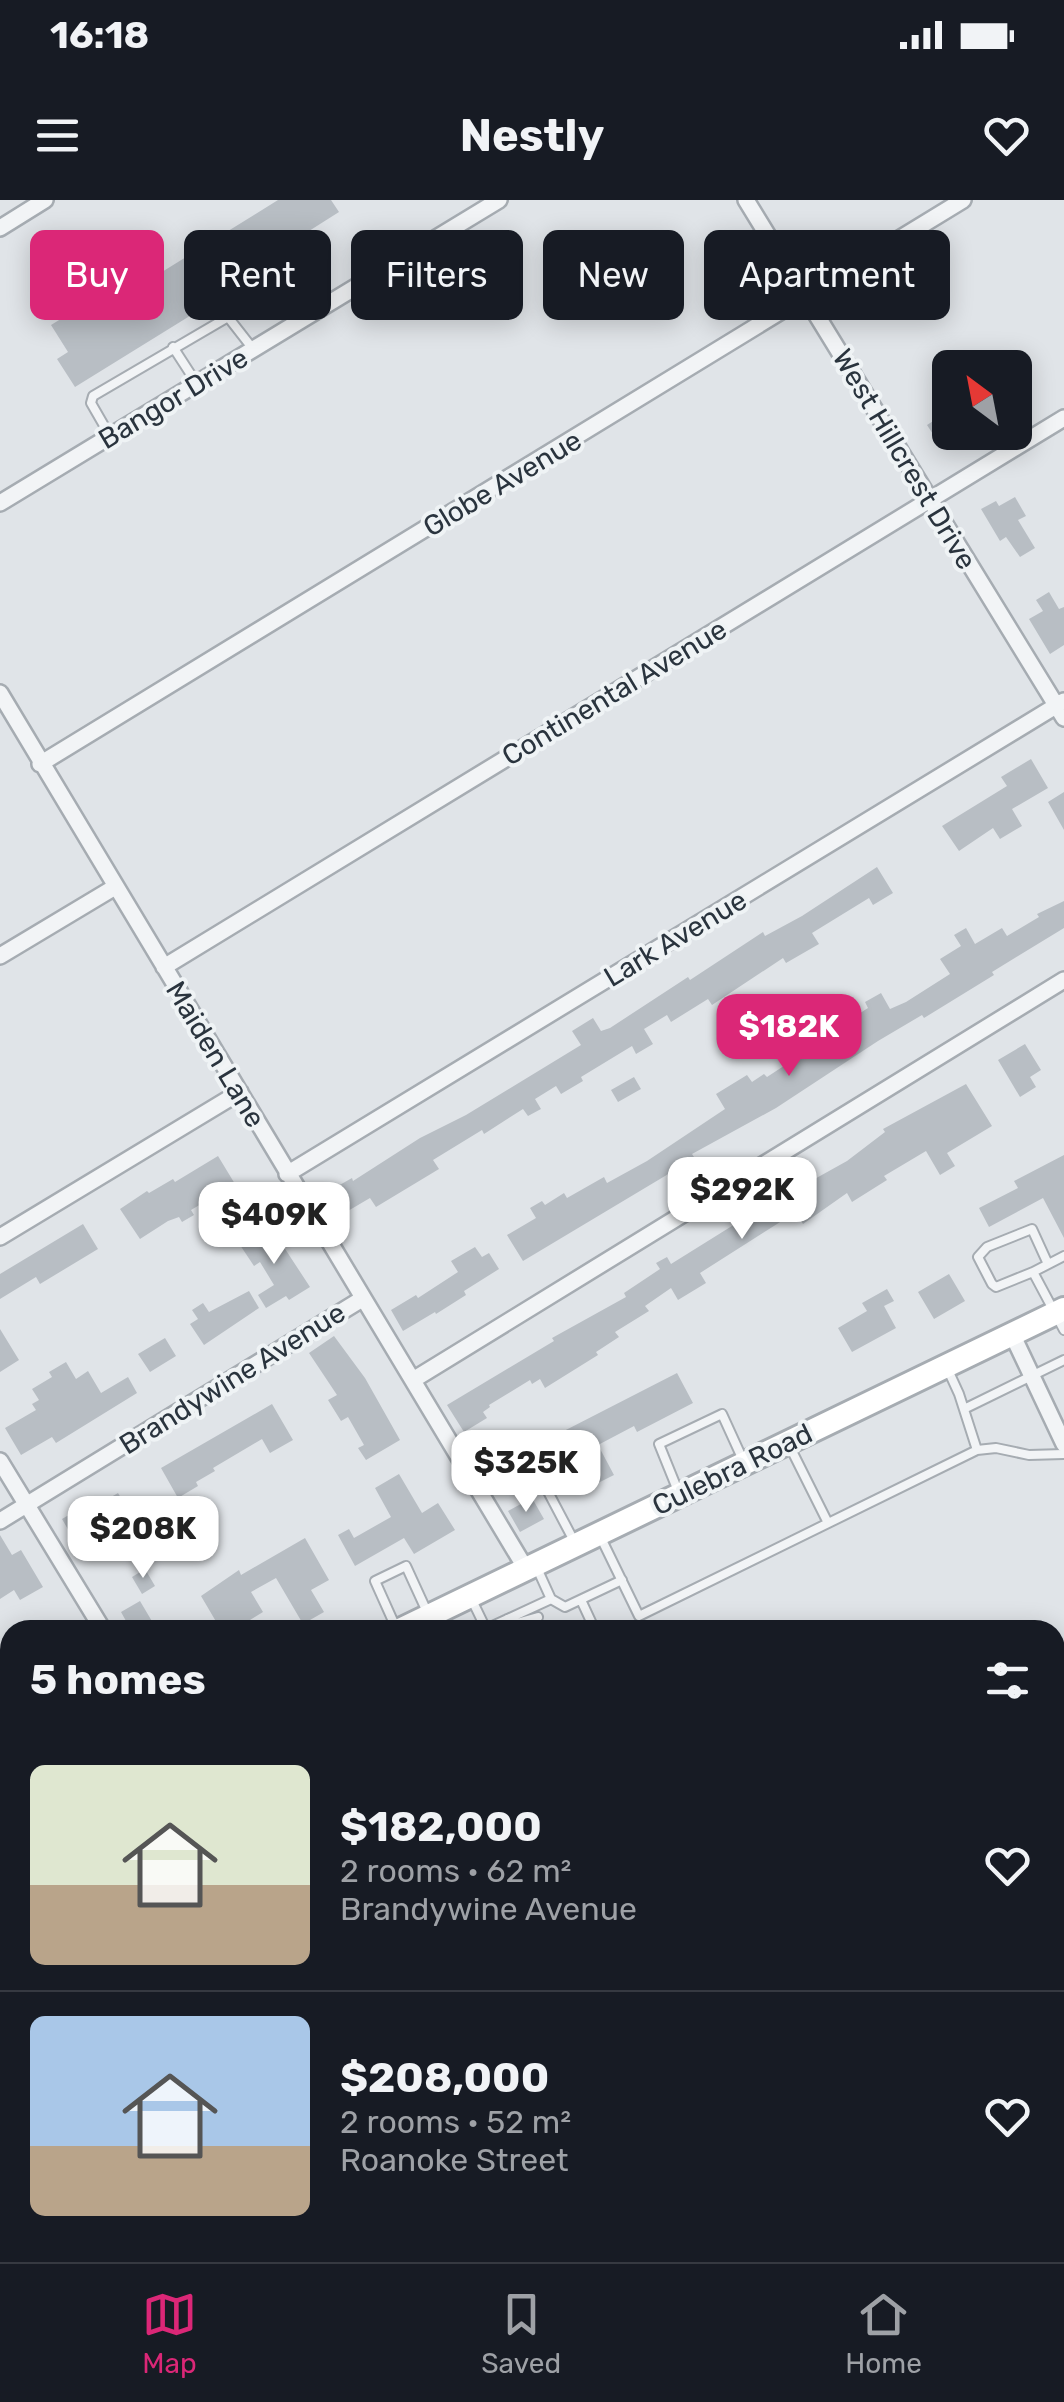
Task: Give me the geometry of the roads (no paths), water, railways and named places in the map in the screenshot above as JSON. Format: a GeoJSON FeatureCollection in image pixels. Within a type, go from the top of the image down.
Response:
{"type":"FeatureCollection","features":[{"type":"Feature","properties":{"kind":"main road","name":"Culebra Road"},"geometry":{"type":"LineString","coordinates":[[421,1620],[1012,1334],[1061,1317]]}},
{"type":"Feature","properties":{"kind":"street"},"geometry":{"type":"LineString","coordinates":[[0,228],[45,200]]}},
{"type":"Feature","properties":{"kind":"street","name":"Bangor Drive"},"geometry":{"type":"LineString","coordinates":[[0,503],[500,200]]}},
{"type":"Feature","properties":{"kind":"street","name":"West Hillcrest Drive"},"geometry":{"type":"LineString","coordinates":[[746,200],[765,230]]}},
{"type":"Feature","properties":{"kind":"street","name":"Globe Avenue"},"geometry":{"type":"LineString","coordinates":[[914,230],[963,200]]}},
{"type":"Feature","properties":{"kind":"street","name":"Globe Avenue"},"geometry":{"type":"LineString","coordinates":[[40,764],[768,320]]}},
{"type":"Feature","properties":{"kind":"street","name":"West Hillcrest Drive"},"geometry":{"type":"LineString","coordinates":[[820,320],[1061,708]]}},
{"type":"Feature","properties":{"kind":"street","name":"Continental Avenue"},"geometry":{"type":"LineString","coordinates":[[164,967],[1064,418]]}},
{"type":"Feature","properties":{"kind":"street","name":"Maiden Lane"},"geometry":{"type":"LineString","coordinates":[[0,693],[474,1484],[530,1567]]}},
{"type":"Feature","properties":{"kind":"street","name":"Lark Avenue"},"geometry":{"type":"LineString","coordinates":[[287,1174],[1061,708]]}},
{"type":"Feature","properties":{"kind":"street"},"geometry":{"type":"LineString","coordinates":[[0,956],[115,886]]}},
{"type":"Feature","properties":{"kind":"street"},"geometry":{"type":"LineString","coordinates":[[413,1380],[1064,980]]}},
{"type":"Feature","properties":{"kind":"street"},"geometry":{"type":"LineString","coordinates":[[0,1237],[240,1092]]}},
{"type":"Feature","properties":{"kind":"street","name":"Brandywine Avenue"},"geometry":{"type":"LineString","coordinates":[[0,1521],[362,1299]]}},
{"type":"Feature","properties":{"kind":"street"},"geometry":{"type":"LineString","coordinates":[[1012,1334],[1064,1444]]}},
{"type":"Feature","properties":{"kind":"street"},"geometry":{"type":"LineString","coordinates":[[0,1461],[97,1620]]}},
{"type":"Feature","properties":{"kind":"lane"},"geometry":{"type":"LineString","coordinates":[[110,436],[91,403],[93,396],[173,347],[228,317],[253,349]]}},
{"type":"Feature","properties":{"kind":"lane"},"geometry":{"type":"LineString","coordinates":[[173,347],[196,384]]}},
{"type":"Feature","properties":{"kind":"lane"},"geometry":{"type":"LineString","coordinates":[[1048,1264],[1032,1229],[986,1246],[978,1256],[996,1287],[1033,1272],[1064,1256]]}},
{"type":"Feature","properties":{"kind":"lane"},"geometry":{"type":"LineString","coordinates":[[1033,1272],[1061,1317]]}},
{"type":"Feature","properties":{"kind":"lane"},"geometry":{"type":"LineString","coordinates":[[964,1409],[1064,1360]]}},
{"type":"Feature","properties":{"kind":"lane"},"geometry":{"type":"LineString","coordinates":[[946,1366],[977,1450]]}},
{"type":"Feature","properties":{"kind":"lane"},"geometry":{"type":"LineString","coordinates":[[680,1495],[658,1444],[722,1414],[745,1463]]}},
{"type":"Feature","properties":{"kind":"lane"},"geometry":{"type":"LineString","coordinates":[[788,1442],[828,1524]]}},
{"type":"Feature","properties":{"kind":"lane"},"geometry":{"type":"LineString","coordinates":[[600,1534],[640,1616],[977,1450],[1064,1454]]}},
{"type":"Feature","properties":{"kind":"lane"},"geometry":{"type":"LineString","coordinates":[[474,1484],[520,1459],[535,1466],[576,1545]]}},
{"type":"Feature","properties":{"kind":"lane"},"geometry":{"type":"LineString","coordinates":[[393,1620],[375,1581],[406,1566],[430,1616]]}},
{"type":"Feature","properties":{"kind":"lane"},"geometry":{"type":"LineString","coordinates":[[530,1567],[551,1598],[565,1607],[622,1580]]}},
{"type":"Feature","properties":{"kind":"lane"},"geometry":{"type":"LineString","coordinates":[[470,1596],[481,1620]]}},
{"type":"Feature","properties":{"kind":"lane"},"geometry":{"type":"LineString","coordinates":[[518,1620],[551,1598]]}},
{"type":"Feature","properties":{"kind":"lane"},"geometry":{"type":"LineString","coordinates":[[581,1600],[590,1620]]}},
{"type":"Feature","properties":{"kind":"lane"},"geometry":{"type":"LineString","coordinates":[[531,1620],[538,1618]]}}]}
